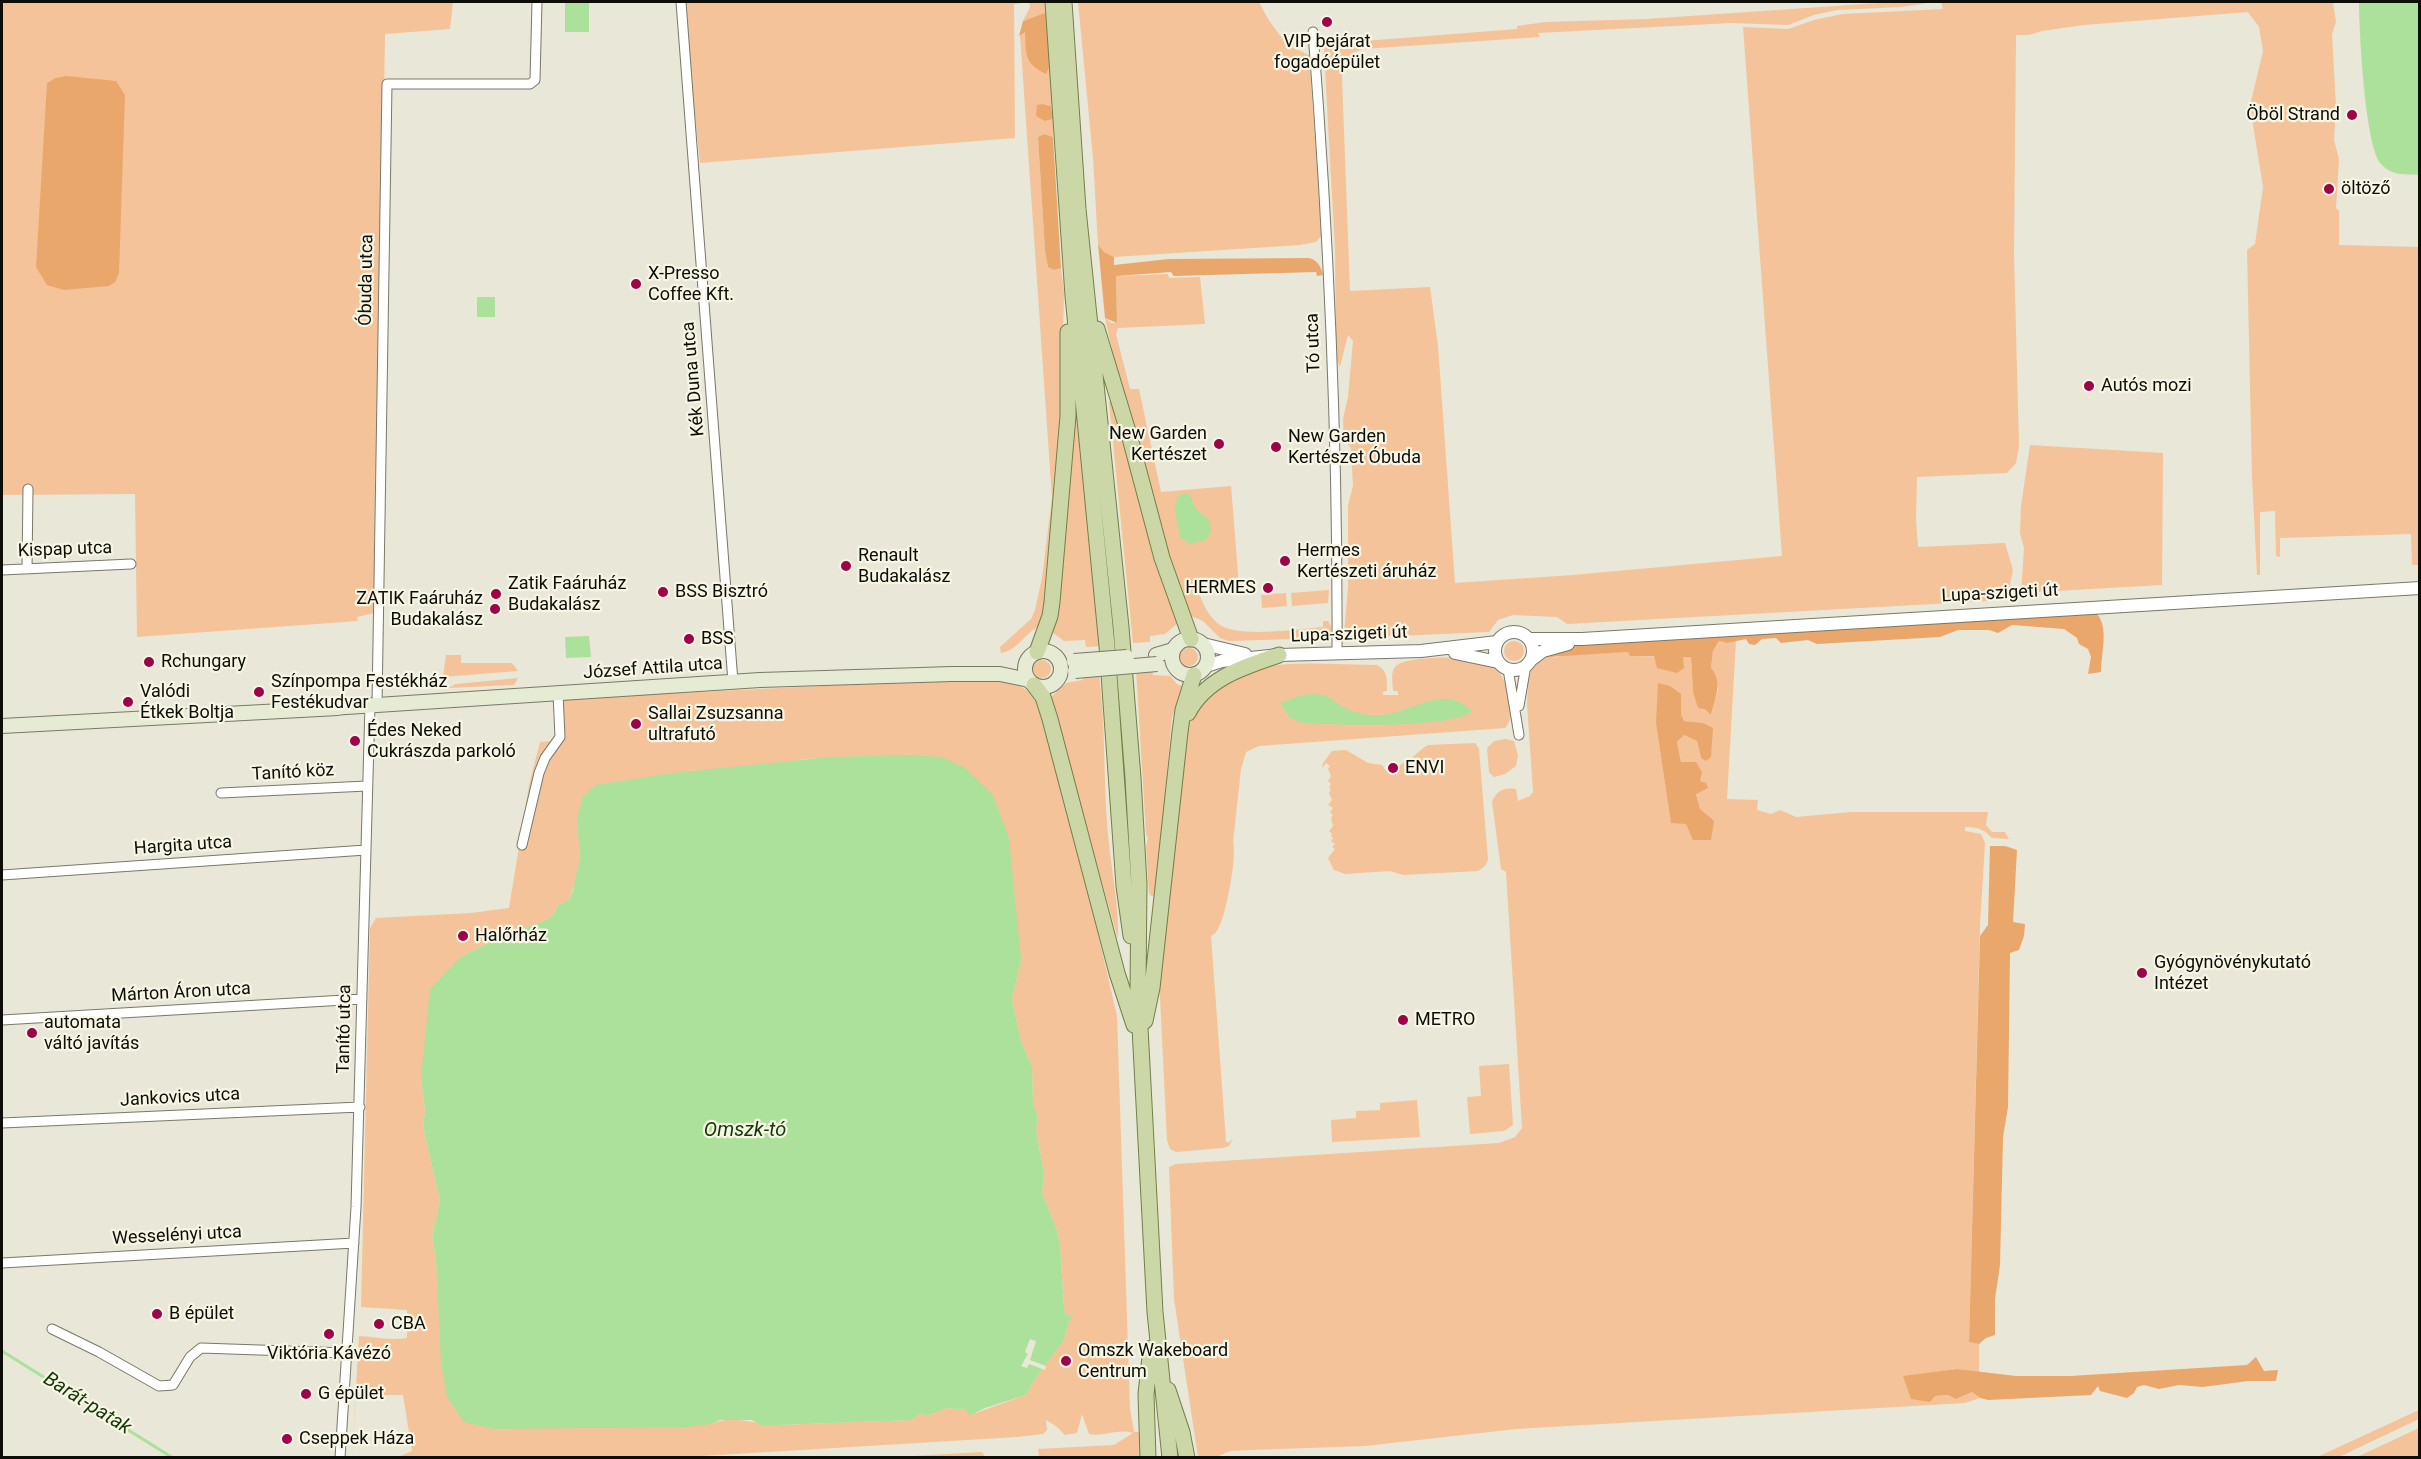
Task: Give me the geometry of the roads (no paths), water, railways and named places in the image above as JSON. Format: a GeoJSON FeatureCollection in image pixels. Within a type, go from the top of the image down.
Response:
{"type":"FeatureCollection","features":[{"type":"Feature","properties":{"kind":"main road"},"geometry":{"type":"LineString","coordinates":[[1053,2],[1080,297],[1124,886],[1138,990],[1155,1312],[1170,1458]]}},
{"type":"Feature","properties":{"kind":"main road"},"geometry":{"type":"LineString","coordinates":[[1064,2],[1080,297],[1130,438],[1162,558],[1197,642],[1208,656],[1183,710],[1152,988],[1140,1045]]}},
{"type":"Feature","properties":{"kind":"main road"},"geometry":{"type":"LineString","coordinates":[[1080,297],[1068,323],[1068,416],[1052,602],[1050,615],[1025,668],[1043,697],[1050,719],[1117,973],[1140,1045]]}},
{"type":"Feature","properties":{"kind":"main road"},"geometry":{"type":"LineString","coordinates":[[1174,666],[1171,657],[1180,641],[1197,642]]}},
{"type":"Feature","properties":{"kind":"main road"},"geometry":{"type":"LineString","coordinates":[[1033,654],[1048,652],[1075,666],[1156,659],[1173,650]]}},
{"type":"Feature","properties":{"kind":"main road","name":"József Attila utca"},"geometry":{"type":"LineString","coordinates":[[952,674],[1010,666],[1033,654]]}},
{"type":"Feature","properties":{"kind":"main road"},"geometry":{"type":"LineString","coordinates":[[1180,732],[1198,696],[1224,676],[1279,655]]}},
{"type":"Feature","properties":{"kind":"main road"},"geometry":{"type":"LineString","coordinates":[[1058,659],[1061,668],[1059,677]]}},
{"type":"Feature","properties":{"kind":"main road"},"geometry":{"type":"LineString","coordinates":[[1156,659],[1174,666],[1182,674],[1200,670]]}},
{"type":"Feature","properties":{"kind":"main road"},"geometry":{"type":"LineString","coordinates":[[1032,682],[1045,686],[1075,666]]}},
{"type":"Feature","properties":{"kind":"main road","name":"József Attila utca"},"geometry":{"type":"LineString","coordinates":[[2,726],[733,682],[952,674],[1000,674],[1032,682]]}},
{"type":"Feature","properties":{"kind":"main road"},"geometry":{"type":"LineString","coordinates":[[1148,1458],[1146,1394],[1155,1312]]}},
{"type":"Feature","properties":{"kind":"main road"},"geometry":{"type":"LineString","coordinates":[[1159,1362],[1182,1432],[1186,1458]]}},
{"type":"Feature","properties":{"kind":"street","name":"Óbuda utca"},"geometry":{"type":"LineString","coordinates":[[368,705],[387,84],[530,84],[535,80],[537,2]]}},
{"type":"Feature","properties":{"kind":"street","name":"Kék Duna utca"},"geometry":{"type":"LineString","coordinates":[[681,2],[733,682]]}},
{"type":"Feature","properties":{"kind":"street","name":"Tó utca"},"geometry":{"type":"LineString","coordinates":[[1313,32],[1328,268],[1337,500],[1337,654]]}},
{"type":"Feature","properties":{"kind":"street"},"geometry":{"type":"LineString","coordinates":[[27,569],[28,489]]}},
{"type":"Feature","properties":{"kind":"street","name":"Kispap utca"},"geometry":{"type":"LineString","coordinates":[[2,570],[130,564]]}},
{"type":"Feature","properties":{"kind":"street","name":"Lupa-szigeti út"},"geometry":{"type":"LineString","coordinates":[[1421,651],[1497,642],[1512,632],[1518,632],[1528,639],[1582,639],[2420,588]]}},
{"type":"Feature","properties":{"kind":"street"},"geometry":{"type":"LineString","coordinates":[[1517,717],[1528,662],[1533,649],[1528,639]]}},
{"type":"Feature","properties":{"kind":"street","name":"Lupa-szigeti út"},"geometry":{"type":"LineString","coordinates":[[1197,642],[1228,652],[1279,655],[1421,651],[1466,653],[1517,669],[1543,651],[1582,639]]}},
{"type":"Feature","properties":{"kind":"street"},"geometry":{"type":"LineString","coordinates":[[1497,642],[1495,652],[1503,665],[1517,717],[1519,735]]}},
{"type":"Feature","properties":{"kind":"street","name":"Lupa-szigeti út"},"geometry":{"type":"LineString","coordinates":[[1200,670],[1222,661],[1279,655]]}},
{"type":"Feature","properties":{"kind":"street"},"geometry":{"type":"LineString","coordinates":[[522,845],[539,773],[545,758],[560,737],[558,693]]}},
{"type":"Feature","properties":{"kind":"street","name":"Tanító utca"},"geometry":{"type":"LineString","coordinates":[[340,1458],[360,1107],[368,705]]}},
{"type":"Feature","properties":{"kind":"street","name":"Tanító köz"},"geometry":{"type":"LineString","coordinates":[[222,793],[367,786]]}},
{"type":"Feature","properties":{"kind":"street","name":"Hargita utca"},"geometry":{"type":"LineString","coordinates":[[2,874],[366,850]]}},
{"type":"Feature","properties":{"kind":"street","name":"Márton Áron utca"},"geometry":{"type":"LineString","coordinates":[[2,1020],[362,999]]}},
{"type":"Feature","properties":{"kind":"street","name":"Jankovics utca"},"geometry":{"type":"LineString","coordinates":[[2,1123],[360,1107]]}},
{"type":"Feature","properties":{"kind":"street","name":"Wesselényi utca"},"geometry":{"type":"LineString","coordinates":[[2,1263],[354,1243]]}},
{"type":"Feature","properties":{"kind":"street"},"geometry":{"type":"LineString","coordinates":[[52,1329],[159,1386],[166,1387],[173,1385],[190,1357],[201,1348],[345,1353]]}},
{"type":"Feature","properties":{"kind":"water"},"geometry":{"type":"Polygon","coordinates":[[[565,2],[589,2],[589,32],[565,32],[565,2]]]}},
{"type":"Feature","properties":{"kind":"water"},"geometry":{"type":"Polygon","coordinates":[[[2359,2],[2419,2],[2419,175],[2390,171],[2381,164],[2375,153],[2364,87],[2359,2]]]}},
{"type":"Feature","properties":{"kind":"water"},"geometry":{"type":"Polygon","coordinates":[[[477,297],[495,297],[495,317],[477,317],[477,297]]]}},
{"type":"Feature","properties":{"kind":"water"},"geometry":{"type":"Polygon","coordinates":[[[1184,493],[1189,494],[1196,509],[1208,519],[1211,530],[1206,540],[1190,544],[1180,537],[1175,511],[1177,497],[1184,493]]]}},
{"type":"Feature","properties":{"kind":"water"},"geometry":{"type":"Polygon","coordinates":[[[589,636],[591,657],[566,658],[565,637],[589,636]]]}},
{"type":"Feature","properties":{"kind":"water"},"geometry":{"type":"Polygon","coordinates":[[[1302,695],[1325,696],[1342,707],[1367,715],[1393,713],[1439,699],[1450,699],[1461,703],[1472,711],[1461,717],[1419,723],[1365,725],[1304,723],[1291,719],[1280,703],[1302,695]]]}},
{"type":"Feature","properties":{"kind":"water","name":"Omszk-tó"},"geometry":{"type":"Polygon","coordinates":[[[910,755],[942,757],[965,768],[993,795],[1009,838],[1021,959],[1012,1000],[1021,1041],[1032,1067],[1033,1103],[1038,1117],[1036,1130],[1044,1173],[1042,1193],[1056,1227],[1060,1244],[1064,1309],[1067,1315],[1074,1317],[1069,1320],[1064,1340],[1026,1395],[985,1408],[969,1416],[967,1410],[947,1408],[929,1415],[919,1414],[912,1420],[778,1425],[760,1425],[752,1420],[720,1420],[711,1424],[688,1427],[494,1429],[464,1422],[447,1397],[441,1363],[436,1259],[432,1237],[440,1201],[423,1126],[425,1111],[421,1077],[430,989],[461,957],[498,938],[542,922],[552,916],[559,904],[568,901],[573,890],[580,857],[577,819],[582,798],[596,785],[673,773],[829,757],[910,755]]]}},
{"type":"Feature","properties":{"kind":"waterway","name":"Barát-patak"},"geometry":{"type":"LineString","coordinates":[[2,1351],[173,1458]]}},
{"type":"Feature","properties":{"kind":"place","name":"VIP bejárat fogadóépület"},"geometry":{"type":"Point","coordinates":[1327,22]}},
{"type":"Feature","properties":{"kind":"place","name":"Öböl Strand"},"geometry":{"type":"Point","coordinates":[2352,115]}},
{"type":"Feature","properties":{"kind":"place","name":"öltöző"},"geometry":{"type":"Point","coordinates":[2329,189]}},
{"type":"Feature","properties":{"kind":"place","name":"X-Presso Coffee Kft."},"geometry":{"type":"Point","coordinates":[636,284]}},
{"type":"Feature","properties":{"kind":"place","name":"Autós mozi"},"geometry":{"type":"Point","coordinates":[2089,386]}},
{"type":"Feature","properties":{"kind":"place","name":"New Garden Kertészet"},"geometry":{"type":"Point","coordinates":[1219,444]}},
{"type":"Feature","properties":{"kind":"place","name":"New Garden Kertészet Óbuda"},"geometry":{"type":"Point","coordinates":[1276,447]}},
{"type":"Feature","properties":{"kind":"place","name":"Hermes Kertészeti áruház"},"geometry":{"type":"Point","coordinates":[1285,561]}},
{"type":"Feature","properties":{"kind":"place","name":"Renault Budakalász"},"geometry":{"type":"Point","coordinates":[846,566]}},
{"type":"Feature","properties":{"kind":"place","name":"HERMES"},"geometry":{"type":"Point","coordinates":[1268,588]}},
{"type":"Feature","properties":{"kind":"place","name":"BSS Bisztró"},"geometry":{"type":"Point","coordinates":[663,592]}},
{"type":"Feature","properties":{"kind":"place","name":"Zatik Faáruház Budakalász"},"geometry":{"type":"Point","coordinates":[496,594]}},
{"type":"Feature","properties":{"kind":"place","name":"ZATIK Faáruház Budakalász"},"geometry":{"type":"Point","coordinates":[495,609]}},
{"type":"Feature","properties":{"kind":"place","name":"BSS"},"geometry":{"type":"Point","coordinates":[689,639]}},
{"type":"Feature","properties":{"kind":"place","name":"Rchungary"},"geometry":{"type":"Point","coordinates":[149,662]}},
{"type":"Feature","properties":{"kind":"place","name":"Színpompa Festékház Festékudvar"},"geometry":{"type":"Point","coordinates":[259,692]}},
{"type":"Feature","properties":{"kind":"place","name":"Valódi Étkek Boltja"},"geometry":{"type":"Point","coordinates":[128,702]}},
{"type":"Feature","properties":{"kind":"place","name":"Sallai Zsuzsanna ultrafutó"},"geometry":{"type":"Point","coordinates":[636,724]}},
{"type":"Feature","properties":{"kind":"place","name":"Édes Neked Cukrászda parkoló"},"geometry":{"type":"Point","coordinates":[355,741]}},
{"type":"Feature","properties":{"kind":"place","name":"ENVI"},"geometry":{"type":"Point","coordinates":[1393,768]}},
{"type":"Feature","properties":{"kind":"place","name":"Halőrház"},"geometry":{"type":"Point","coordinates":[463,936]}},
{"type":"Feature","properties":{"kind":"place","name":"Gyógynövénykutató Intézet"},"geometry":{"type":"Point","coordinates":[2142,973]}},
{"type":"Feature","properties":{"kind":"place","name":"METRO"},"geometry":{"type":"Point","coordinates":[1403,1020]}},
{"type":"Feature","properties":{"kind":"place","name":"automata váltó javítás"},"geometry":{"type":"Point","coordinates":[32,1033]}},
{"type":"Feature","properties":{"kind":"place","name":"B épület"},"geometry":{"type":"Point","coordinates":[157,1314]}},
{"type":"Feature","properties":{"kind":"place","name":"CBA"},"geometry":{"type":"Point","coordinates":[379,1324]}},
{"type":"Feature","properties":{"kind":"place","name":"Viktória Kávézó"},"geometry":{"type":"Point","coordinates":[329,1334]}},
{"type":"Feature","properties":{"kind":"place","name":"Omszk Wakeboard Centrum"},"geometry":{"type":"Point","coordinates":[1066,1361]}},
{"type":"Feature","properties":{"kind":"place","name":"G épület"},"geometry":{"type":"Point","coordinates":[306,1394]}},
{"type":"Feature","properties":{"kind":"place","name":"Cseppek Háza"},"geometry":{"type":"Point","coordinates":[287,1439]}}]}
